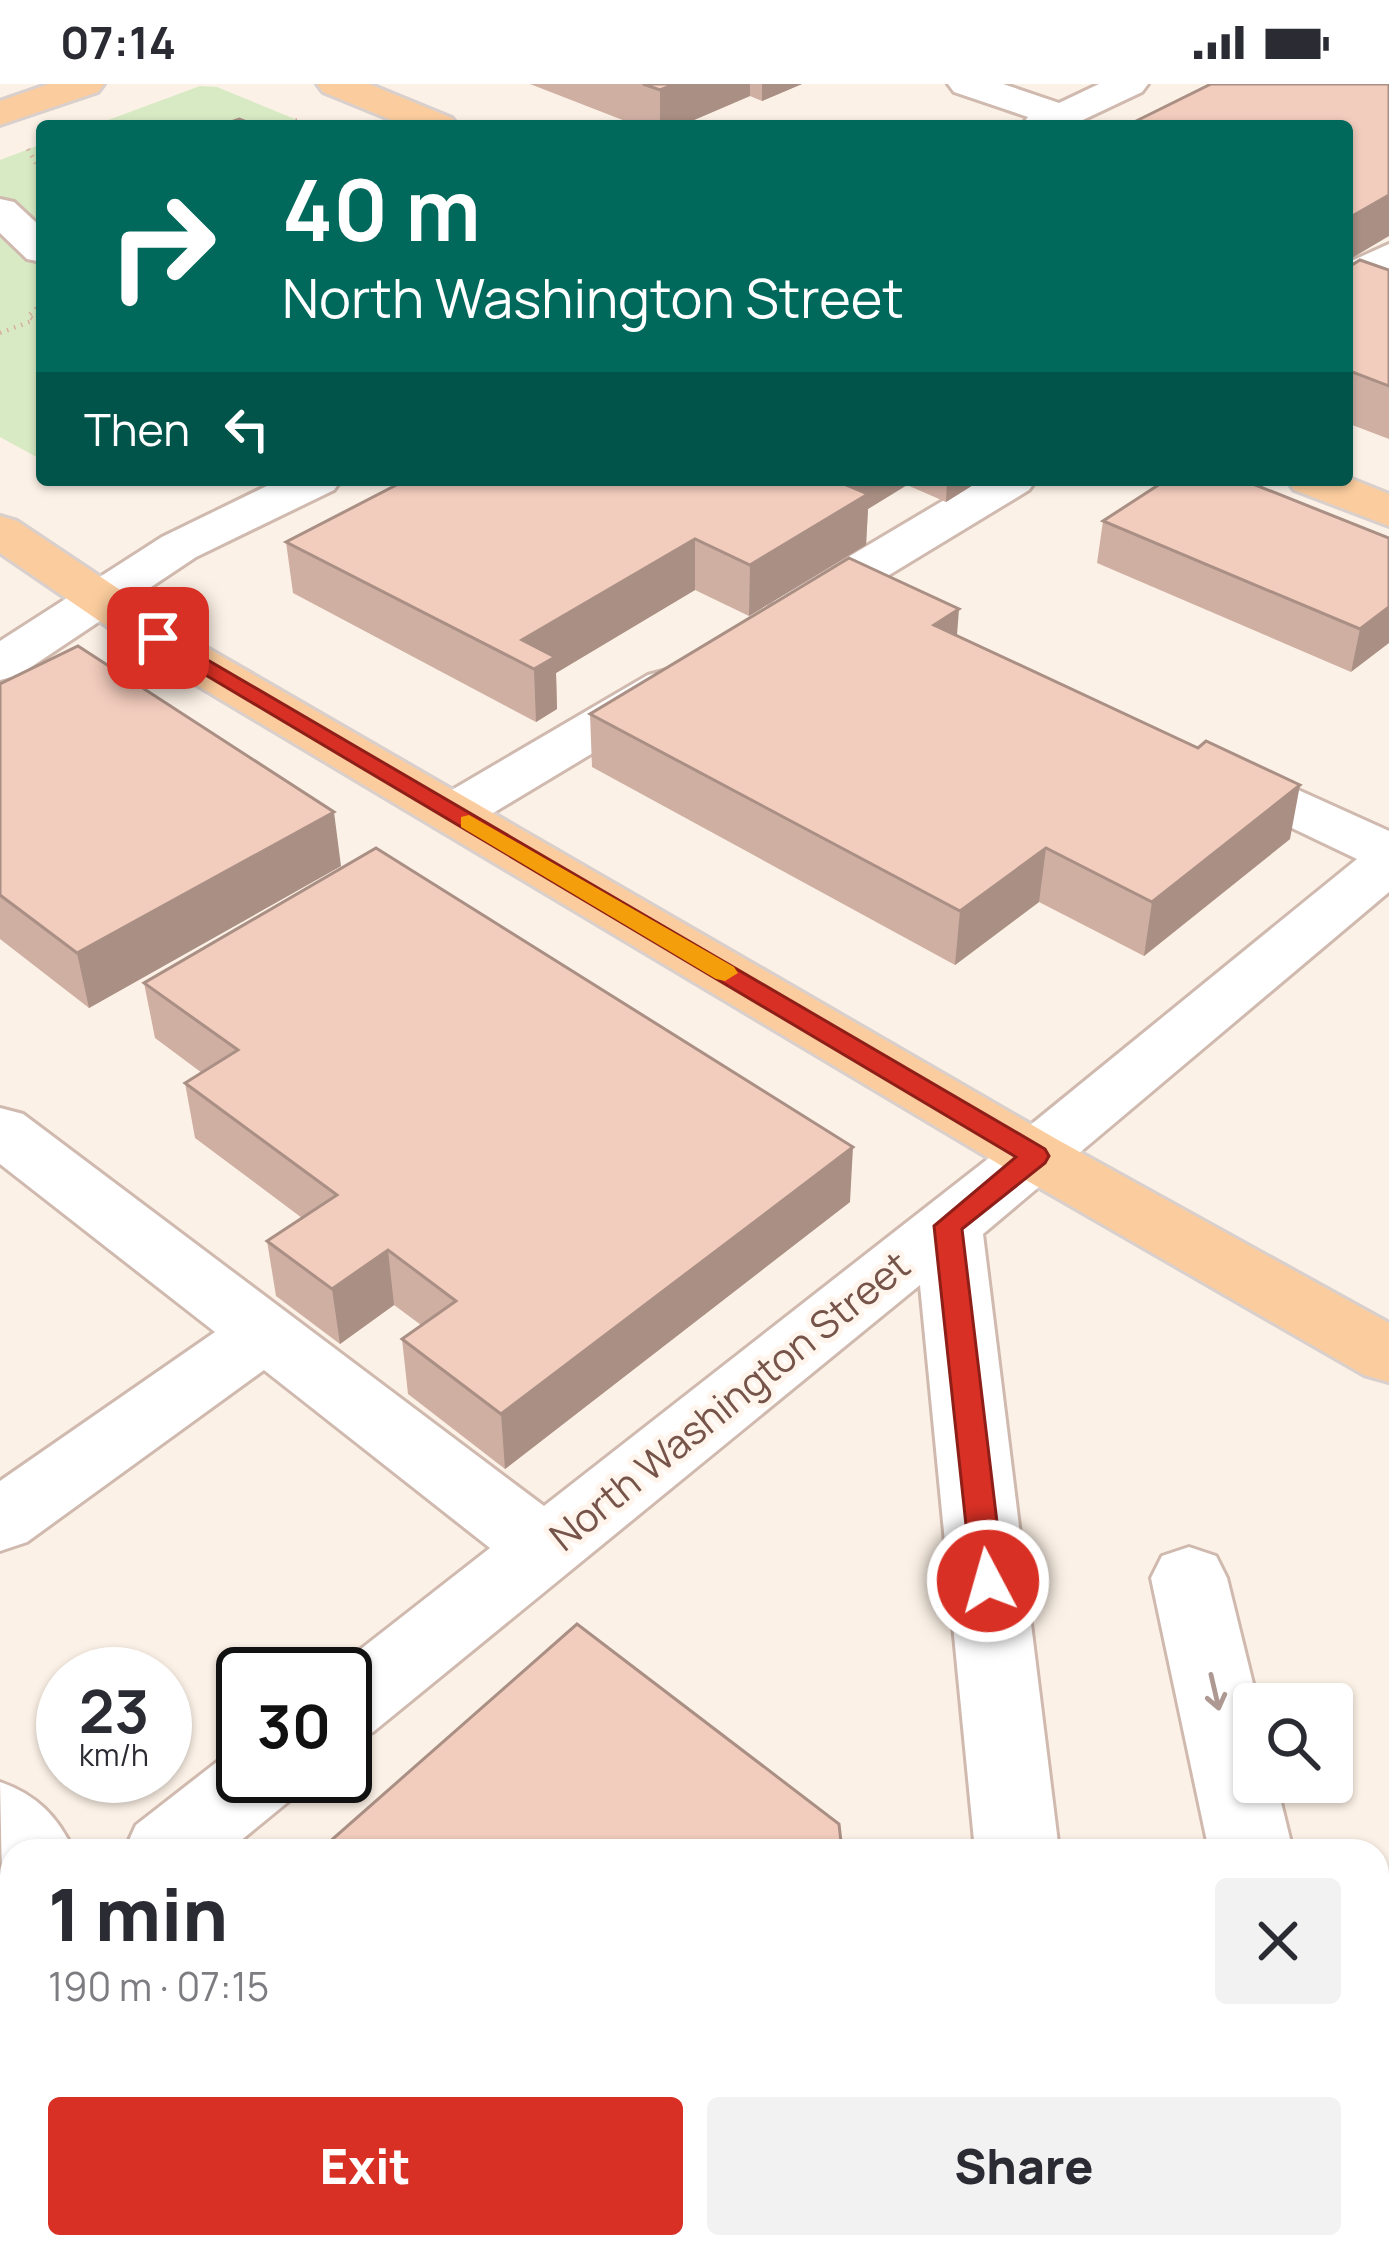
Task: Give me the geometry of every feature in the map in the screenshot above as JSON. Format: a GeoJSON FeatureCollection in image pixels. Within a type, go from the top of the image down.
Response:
{"type":"FeatureCollection","features":[{"type":"Feature","properties":{"kind":"main road"},"geometry":{"type":"LineString","coordinates":[[0,114],[85,84]]}},
{"type":"Feature","properties":{"kind":"main road"},"geometry":{"type":"LineString","coordinates":[[336,84],[424,120]]}},
{"type":"Feature","properties":{"kind":"main road"},"geometry":{"type":"LineString","coordinates":[[1326,486],[1389,511]]}},
{"type":"Feature","properties":{"kind":"main road"},"geometry":{"type":"LineString","coordinates":[[0,531],[186,657],[1035,1156],[1389,1356]]}},
{"type":"Feature","properties":{"kind":"street"},"geometry":{"type":"LineString","coordinates":[[967,84],[1048,120]]}},
{"type":"Feature","properties":{"kind":"street"},"geometry":{"type":"LineString","coordinates":[[1052,120],[1129,84]]}},
{"type":"Feature","properties":{"kind":"street"},"geometry":{"type":"LineString","coordinates":[[0,211],[36,244]]}},
{"type":"Feature","properties":{"kind":"street"},"geometry":{"type":"LineString","coordinates":[[1353,277],[1389,256]]}},
{"type":"Feature","properties":{"kind":"street"},"geometry":{"type":"LineString","coordinates":[[0,664],[179,547],[305,486]]}},
{"type":"Feature","properties":{"kind":"street"},"geometry":{"type":"LineString","coordinates":[[453,813],[1002,486]]}},
{"type":"Feature","properties":{"kind":"street"},"geometry":{"type":"LineString","coordinates":[[835,586],[899,617]]}},
{"type":"Feature","properties":{"kind":"street"},"geometry":{"type":"LineString","coordinates":[[1178,752],[1389,858]]}},
{"type":"Feature","properties":{"kind":"street","name":"North Washington Street"},"geometry":{"type":"LineString","coordinates":[[372,1686],[1035,1156],[1389,858]]}},
{"type":"Feature","properties":{"kind":"street"},"geometry":{"type":"LineString","coordinates":[[0,1130],[544,1548]]}},
{"type":"Feature","properties":{"kind":"street"},"geometry":{"type":"LineString","coordinates":[[948,1226],[1016,1839]]}},
{"type":"Feature","properties":{"kind":"street"},"geometry":{"type":"LineString","coordinates":[[0,1521],[265,1333]]}},
{"type":"Feature","properties":{"kind":"street"},"geometry":{"type":"LineString","coordinates":[[1189,1578],[1248,1839]]}},
{"type":"Feature","properties":{"kind":"street"},"geometry":{"type":"LineString","coordinates":[[181,1839],[226,1803]]}},
{"type":"Feature","properties":{"kind":"path"},"geometry":{"type":"LineString","coordinates":[[298,120],[304,118]]}},
{"type":"Feature","properties":{"kind":"path"},"geometry":{"type":"LineString","coordinates":[[27,146],[36,163]]}},
{"type":"Feature","properties":{"kind":"path"},"geometry":{"type":"LineString","coordinates":[[32,321],[30,310],[36,306]]}},
{"type":"Feature","properties":{"kind":"path"},"geometry":{"type":"LineString","coordinates":[[0,333],[36,322]]}},
{"type":"Feature","properties":{"kind":"green space"},"geometry":{"type":"Polygon","coordinates":[[[200,86],[217,87],[297,120],[108,120],[200,86]]]}},
{"type":"Feature","properties":{"kind":"green space"},"geometry":{"type":"Polygon","coordinates":[[[36,146],[36,457],[0,437],[0,160],[36,146]]]}},
{"type":"Feature","properties":{"kind":"building"},"geometry":{"type":"Polygon","coordinates":[[[643,84],[675,84],[660,90],[643,84]]]}},
{"type":"Feature","properties":{"kind":"building"},"geometry":{"type":"Polygon","coordinates":[[[1211,84],[1389,84],[1389,195],[1353,216],[1353,120],[1138,120],[1211,84]]]}},
{"type":"Feature","properties":{"kind":"building"},"geometry":{"type":"Polygon","coordinates":[[[1360,260],[1389,270],[1389,386],[1353,372],[1353,264],[1360,260]]]}},
{"type":"Feature","properties":{"kind":"building"},"geometry":{"type":"Polygon","coordinates":[[[394,486],[849,486],[868,494],[750,565],[695,539],[522,640],[555,657],[534,669],[286,542],[394,486]]]}},
{"type":"Feature","properties":{"kind":"building"},"geometry":{"type":"Polygon","coordinates":[[[1157,486],[1258,486],[1389,538],[1389,607],[1360,629],[1103,521],[1157,486]]]}},
{"type":"Feature","properties":{"kind":"building"},"geometry":{"type":"Polygon","coordinates":[[[849,558],[959,609],[934,625],[1198,748],[1206,741],[1300,785],[1152,902],[1046,848],[960,911],[590,714],[849,558]]]}},
{"type":"Feature","properties":{"kind":"building"},"geometry":{"type":"Polygon","coordinates":[[[78,646],[334,812],[77,953],[0,895],[0,684],[78,646]]]}},
{"type":"Feature","properties":{"kind":"building"},"geometry":{"type":"Polygon","coordinates":[[[376,848],[853,1147],[501,1414],[402,1339],[456,1301],[388,1250],[332,1289],[267,1241],[337,1195],[185,1083],[238,1050],[144,983],[376,848]]]}},
{"type":"Feature","properties":{"kind":"building"},"geometry":{"type":"Polygon","coordinates":[[[577,1624],[839,1824],[841,1839],[333,1839],[577,1624]]]}},
{"type":"Feature","properties":{"kind":"slow traffic"},"geometry":{"type":"LineString","coordinates":[[469,822],[725,973]]}},
{"type":"Feature","properties":{"kind":"route"},"geometry":{"type":"LineString","coordinates":[[158,638],[1035,1156],[948,1226],[988,1581]]}}]}
